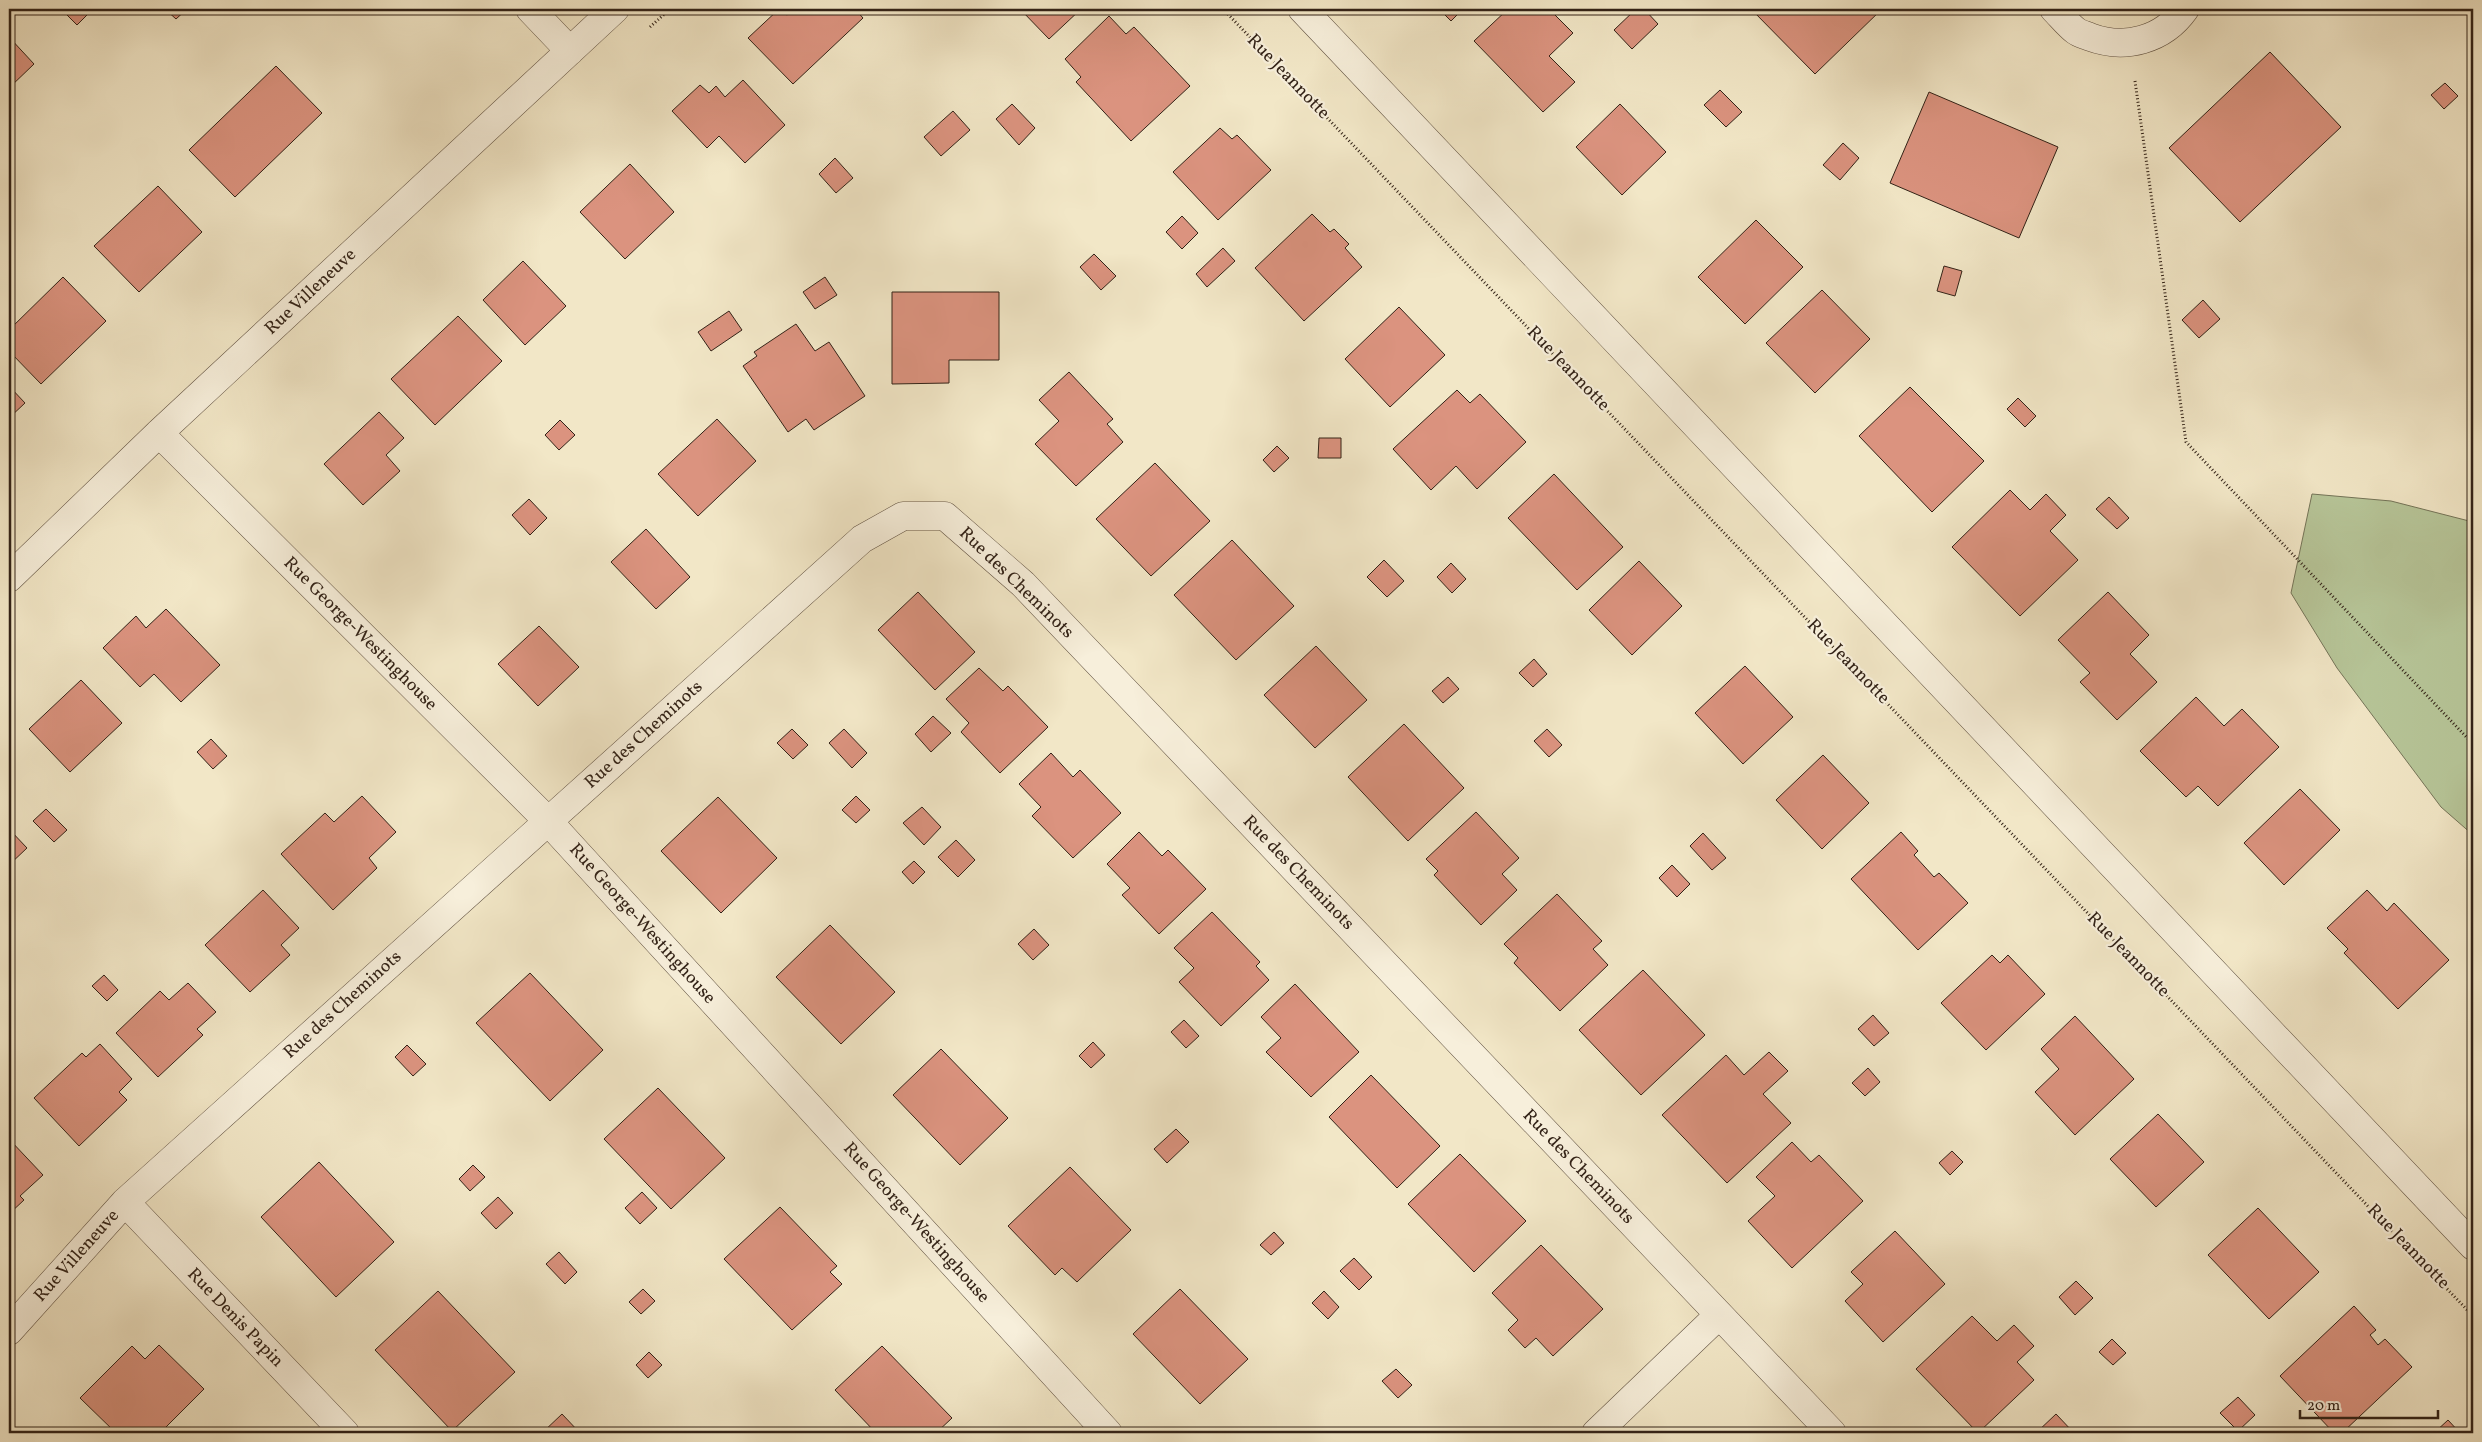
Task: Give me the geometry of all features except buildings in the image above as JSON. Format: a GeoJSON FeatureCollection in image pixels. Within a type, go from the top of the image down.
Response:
{"type":"FeatureCollection","features":[{"type":"Feature","properties":{"kind":"street"},"geometry":{"type":"LineString","coordinates":[[530,9],[570,51]]}},
{"type":"Feature","properties":{"kind":"street","name":"Rue Villeneuve"},"geometry":{"type":"LineString","coordinates":[[9,578],[159,433],[615,9]]}},
{"type":"Feature","properties":{"kind":"street"},"geometry":{"type":"LineString","coordinates":[[1302,9],[2473,1246]]}},
{"type":"Feature","properties":{"kind":"street"},"geometry":{"type":"LineString","coordinates":[[2054,9],[2076,32],[2104,42],[2130,43],[2158,35],[2176,21],[2185,9]]}},
{"type":"Feature","properties":{"kind":"street","name":"Rue George-Westinghouse"},"geometry":{"type":"LineString","coordinates":[[159,433],[547,820],[1108,1433]]}},
{"type":"Feature","properties":{"kind":"street","name":"Rue des Cheminots"},"geometry":{"type":"LineString","coordinates":[[126,1202],[547,820],[862,538],[903,516],[945,516],[1023,584],[1832,1433]]}},
{"type":"Feature","properties":{"kind":"street","name":"Rue Villeneuve"},"geometry":{"type":"LineString","coordinates":[[9,1331],[126,1202]]}},
{"type":"Feature","properties":{"kind":"street","name":"Rue Denis Papin"},"geometry":{"type":"LineString","coordinates":[[126,1202],[345,1433]]}},
{"type":"Feature","properties":{"kind":"street"},"geometry":{"type":"LineString","coordinates":[[1596,1433],[1719,1315]]}},
{"type":"Feature","properties":{"kind":"path","name":"Rue Jeannotte"},"geometry":{"type":"LineString","coordinates":[[1223,9],[2473,1316]]}},
{"type":"Feature","properties":{"kind":"path"},"geometry":{"type":"LineString","coordinates":[[2130,43],[2186,442],[2473,744]]}},
{"type":"Feature","properties":{"kind":"green space"},"geometry":{"type":"Polygon","coordinates":[[[2312,494],[2391,501],[2473,522],[2473,835],[2441,807],[2337,668],[2291,593],[2312,494]]]}}]}
